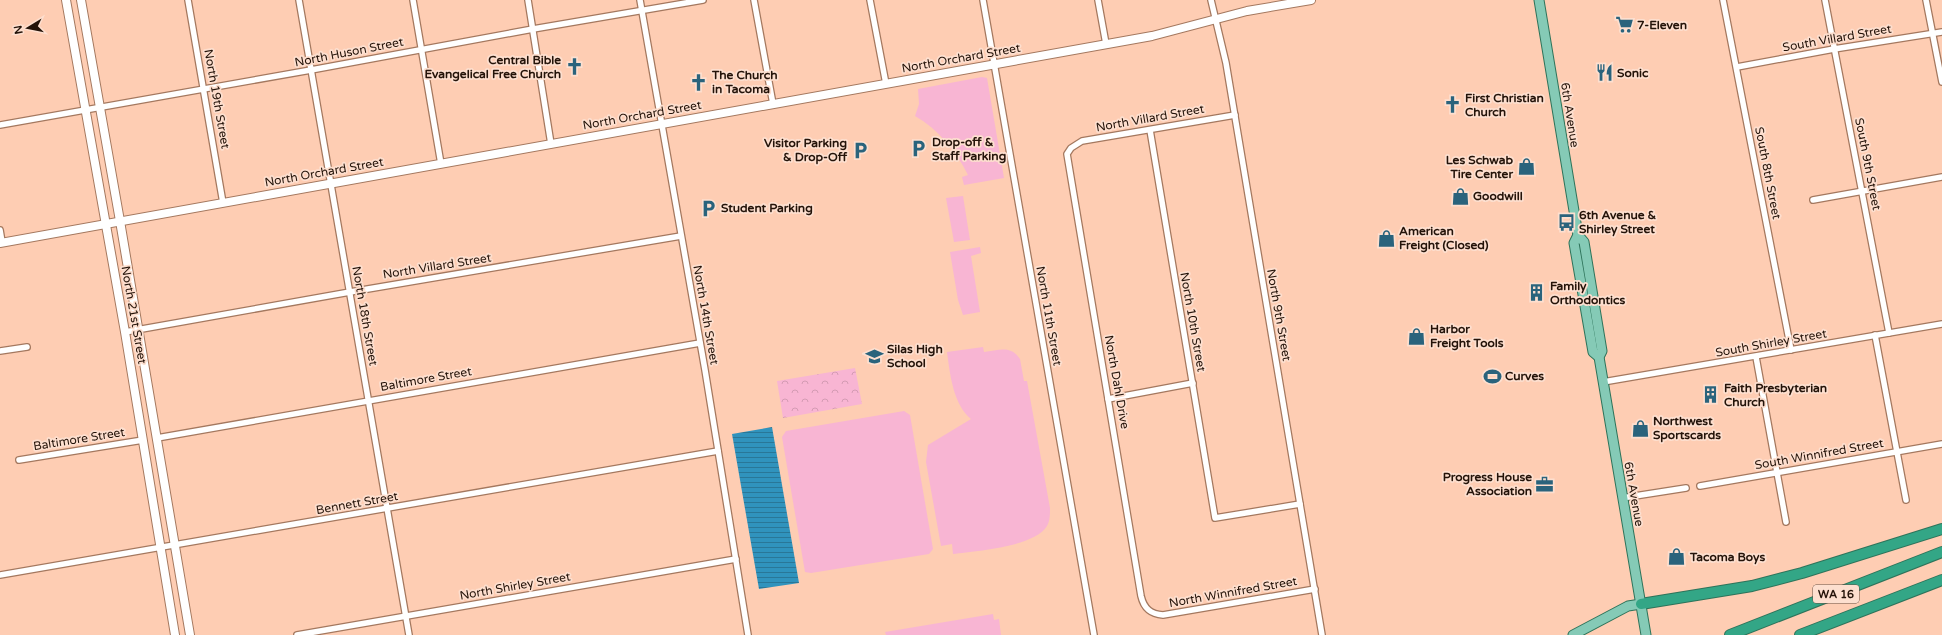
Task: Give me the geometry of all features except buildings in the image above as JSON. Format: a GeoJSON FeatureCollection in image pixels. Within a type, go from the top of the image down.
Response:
{"type":"FeatureCollection","features":[{"type":"Feature","properties":{"kind":"highway"},"geometry":{"type":"LineString","coordinates":[[1641,604],[1752,586],[1802,573],[1942,529]]}},
{"type":"Feature","properties":{"kind":"highway","name":"WA 16"},"geometry":{"type":"LineString","coordinates":[[1730,635],[1942,552]]}},
{"type":"Feature","properties":{"kind":"highway","name":"WA 16"},"geometry":{"type":"LineString","coordinates":[[1800,635],[1942,580]]}},
{"type":"Feature","properties":{"kind":"main road","name":"6th Avenue"},"geometry":{"type":"LineString","coordinates":[[1539,0],[1578,234],[1574,243],[1592,352],[1599,357],[1646,635]]}},
{"type":"Feature","properties":{"kind":"main road"},"geometry":{"type":"LineString","coordinates":[[1572,635],[1628,606],[1641,604]]}},
{"type":"Feature","properties":{"kind":"street","name":"North 21st Street"},"geometry":{"type":"LineString","coordinates":[[66,0],[125,332],[175,635]]}},
{"type":"Feature","properties":{"kind":"street","name":"North 21st Street"},"geometry":{"type":"LineString","coordinates":[[81,0],[101,107],[190,635]]}},
{"type":"Feature","properties":{"kind":"street","name":"North 19th Street"},"geometry":{"type":"LineString","coordinates":[[188,0],[223,203]]}},
{"type":"Feature","properties":{"kind":"street","name":"North 18th Street"},"geometry":{"type":"LineString","coordinates":[[299,0],[409,635]]}},
{"type":"Feature","properties":{"kind":"street"},"geometry":{"type":"LineString","coordinates":[[413,0],[441,164]]}},
{"type":"Feature","properties":{"kind":"street"},"geometry":{"type":"LineString","coordinates":[[528,0],[551,144]]}},
{"type":"Feature","properties":{"kind":"street","name":"North 14th Street"},"geometry":{"type":"LineString","coordinates":[[640,0],[700,343],[748,635]]}},
{"type":"Feature","properties":{"kind":"street","name":"North Huson Street"},"geometry":{"type":"LineString","coordinates":[[0,125],[533,29],[703,0]]}},
{"type":"Feature","properties":{"kind":"street"},"geometry":{"type":"LineString","coordinates":[[754,0],[773,104]]}},
{"type":"Feature","properties":{"kind":"street"},"geometry":{"type":"LineString","coordinates":[[870,0],[886,84]]}},
{"type":"Feature","properties":{"kind":"street","name":"North 11th Street"},"geometry":{"type":"LineString","coordinates":[[983,0],[1094,635]]}},
{"type":"Feature","properties":{"kind":"street"},"geometry":{"type":"LineString","coordinates":[[1098,0],[1106,44]]}},
{"type":"Feature","properties":{"kind":"street","name":"North 9th Street"},"geometry":{"type":"LineString","coordinates":[[1211,0],[1216,18],[1235,115],[1322,635]]}},
{"type":"Feature","properties":{"kind":"street","name":"North Orchard Street"},"geometry":{"type":"LineString","coordinates":[[1,242],[1152,36],[1216,18],[1311,0]]}},
{"type":"Feature","properties":{"kind":"street","name":"South 8th Street"},"geometry":{"type":"LineString","coordinates":[[1723,0],[1791,350]]}},
{"type":"Feature","properties":{"kind":"street","name":"South 9th Street"},"geometry":{"type":"LineString","coordinates":[[1825,0],[1889,333]]}},
{"type":"Feature","properties":{"kind":"street"},"geometry":{"type":"LineString","coordinates":[[1926,0],[1942,82]]}},
{"type":"Feature","properties":{"kind":"street","name":"South Villard Street"},"geometry":{"type":"LineString","coordinates":[[1737,67],[1834,48],[1942,32]]}},
{"type":"Feature","properties":{"kind":"street","name":"North Villard Street"},"geometry":{"type":"LineString","coordinates":[[1071,148],[1082,141],[1235,115]]}},
{"type":"Feature","properties":{"kind":"street","name":"North 10th Street"},"geometry":{"type":"LineString","coordinates":[[1150,130],[1215,518],[1300,504]]}},
{"type":"Feature","properties":{"kind":"street","name":"North Dahl Drive"},"geometry":{"type":"LineString","coordinates":[[1071,148],[1067,154],[1142,603],[1149,612],[1155,614]]}},
{"type":"Feature","properties":{"kind":"street"},"geometry":{"type":"LineString","coordinates":[[1813,200],[1942,177]]}},
{"type":"Feature","properties":{"kind":"street"},"geometry":{"type":"LineString","coordinates":[[0,230],[1,242]]}},
{"type":"Feature","properties":{"kind":"street","name":"North Villard Street"},"geometry":{"type":"LineString","coordinates":[[125,332],[681,236]]}},
{"type":"Feature","properties":{"kind":"street","name":"South Shirley Street"},"geometry":{"type":"LineString","coordinates":[[1603,382],[1942,324]]}},
{"type":"Feature","properties":{"kind":"street"},"geometry":{"type":"LineString","coordinates":[[1875,336],[1906,500]]}},
{"type":"Feature","properties":{"kind":"street","name":"Baltimore Street"},"geometry":{"type":"LineString","coordinates":[[157,438],[700,343]]}},
{"type":"Feature","properties":{"kind":"street"},"geometry":{"type":"LineString","coordinates":[[0,351],[27,346]]}},
{"type":"Feature","properties":{"kind":"street"},"geometry":{"type":"LineString","coordinates":[[1756,357],[1786,522]]}},
{"type":"Feature","properties":{"kind":"street"},"geometry":{"type":"LineString","coordinates":[[1108,399],[1193,383]]}},
{"type":"Feature","properties":{"kind":"street","name":"Baltimore Street"},"geometry":{"type":"LineString","coordinates":[[19,460],[143,440]]}},
{"type":"Feature","properties":{"kind":"street","name":"South Winnifred Street"},"geometry":{"type":"LineString","coordinates":[[1700,486],[1942,444]]}},
{"type":"Feature","properties":{"kind":"street","name":"Bennett Street"},"geometry":{"type":"LineString","coordinates":[[0,575],[388,510],[718,451]]}},
{"type":"Feature","properties":{"kind":"street"},"geometry":{"type":"LineString","coordinates":[[1622,498],[1686,488]]}},
{"type":"Feature","properties":{"kind":"street","name":"North Shirley Street"},"geometry":{"type":"LineString","coordinates":[[297,635],[736,560]]}},
{"type":"Feature","properties":{"kind":"street","name":"North Winnifred Street"},"geometry":{"type":"LineString","coordinates":[[1155,614],[1170,614],[1315,589]]}},
{"type":"Feature","properties":{"kind":"green space"},"geometry":{"type":"Polygon","coordinates":[[[982,77],[987,78],[1004,178],[964,185],[962,177],[968,175],[958,157],[939,134],[915,116],[919,104],[918,89],[982,77]]]}},
{"type":"Feature","properties":{"kind":"green space"},"geometry":{"type":"Polygon","coordinates":[[[963,196],[970,240],[954,242],[946,198],[963,196]]]}},
{"type":"Feature","properties":{"kind":"green space"},"geometry":{"type":"Polygon","coordinates":[[[980,247],[981,253],[971,256],[980,312],[963,315],[958,300],[950,252],[980,247]]]}},
{"type":"Feature","properties":{"kind":"green space"},"geometry":{"type":"Polygon","coordinates":[[[983,347],[984,352],[1009,350],[1020,359],[1024,381],[1027,381],[1050,508],[1050,517],[1047,526],[1040,533],[1030,539],[1004,547],[953,554],[952,544],[941,546],[926,462],[928,445],[971,419],[965,413],[956,397],[951,379],[947,352],[983,347]]]}},
{"type":"Feature","properties":{"kind":"green space"},"geometry":{"type":"Polygon","coordinates":[[[855,368],[862,404],[783,418],[777,381],[855,368]]]}},
{"type":"Feature","properties":{"kind":"green space"},"geometry":{"type":"Polygon","coordinates":[[[904,411],[910,415],[933,549],[929,554],[811,573],[805,572],[782,437],[786,431],[904,411]]]}},
{"type":"Feature","properties":{"kind":"green space"},"geometry":{"type":"Polygon","coordinates":[[[993,614],[994,620],[999,619],[1001,635],[886,635],[885,632],[993,614]]]}},
{"type":"Feature","properties":{"kind":"water"},"geometry":{"type":"Polygon","coordinates":[[[772,427],[799,583],[759,589],[732,434],[772,427]]]}},
{"type":"Feature","properties":{"kind":"place","name":"7-Eleven"},"geometry":{"type":"Point","coordinates":[1624,25]}},
{"type":"Feature","properties":{"kind":"place","name":"Central Bible Evangelical Free Church"},"geometry":{"type":"Point","coordinates":[574,67]}},
{"type":"Feature","properties":{"kind":"place","name":"Sonic"},"geometry":{"type":"Point","coordinates":[1604,73]}},
{"type":"Feature","properties":{"kind":"place","name":"The Church in Tacoma"},"geometry":{"type":"Point","coordinates":[699,82]}},
{"type":"Feature","properties":{"kind":"place","name":"First Christian Church"},"geometry":{"type":"Point","coordinates":[1452,105]}},
{"type":"Feature","properties":{"kind":"place","name":"Drop-off & Staff Parking"},"geometry":{"type":"Point","coordinates":[919,149]}},
{"type":"Feature","properties":{"kind":"place","name":"Visitor Parking & Drop-Off"},"geometry":{"type":"Point","coordinates":[860,150]}},
{"type":"Feature","properties":{"kind":"place","name":"Les Schwab Tire Center"},"geometry":{"type":"Point","coordinates":[1526,167]}},
{"type":"Feature","properties":{"kind":"place","name":"Goodwill"},"geometry":{"type":"Point","coordinates":[1460,196]}},
{"type":"Feature","properties":{"kind":"place","name":"Student Parking"},"geometry":{"type":"Point","coordinates":[708,208]}},
{"type":"Feature","properties":{"kind":"place","name":"6th Avenue & Shirley Street"},"geometry":{"type":"Point","coordinates":[1566,222]}},
{"type":"Feature","properties":{"kind":"place","name":"American Freight (Closed)"},"geometry":{"type":"Point","coordinates":[1386,238]}},
{"type":"Feature","properties":{"kind":"place","name":"Family Orthodontics"},"geometry":{"type":"Point","coordinates":[1537,293]}},
{"type":"Feature","properties":{"kind":"place","name":"Harbor Freight Tools"},"geometry":{"type":"Point","coordinates":[1417,336]}},
{"type":"Feature","properties":{"kind":"place","name":"Silas High School"},"geometry":{"type":"Point","coordinates":[874,356]}},
{"type":"Feature","properties":{"kind":"place","name":"Curves"},"geometry":{"type":"Point","coordinates":[1492,376]}},
{"type":"Feature","properties":{"kind":"place","name":"Faith Presbyterian Church"},"geometry":{"type":"Point","coordinates":[1711,395]}},
{"type":"Feature","properties":{"kind":"place","name":"Northwest Sportscards"},"geometry":{"type":"Point","coordinates":[1640,428]}},
{"type":"Feature","properties":{"kind":"place","name":"Progress House Association"},"geometry":{"type":"Point","coordinates":[1545,484]}},
{"type":"Feature","properties":{"kind":"place","name":"Tacoma Boys"},"geometry":{"type":"Point","coordinates":[1677,557]}}]}
